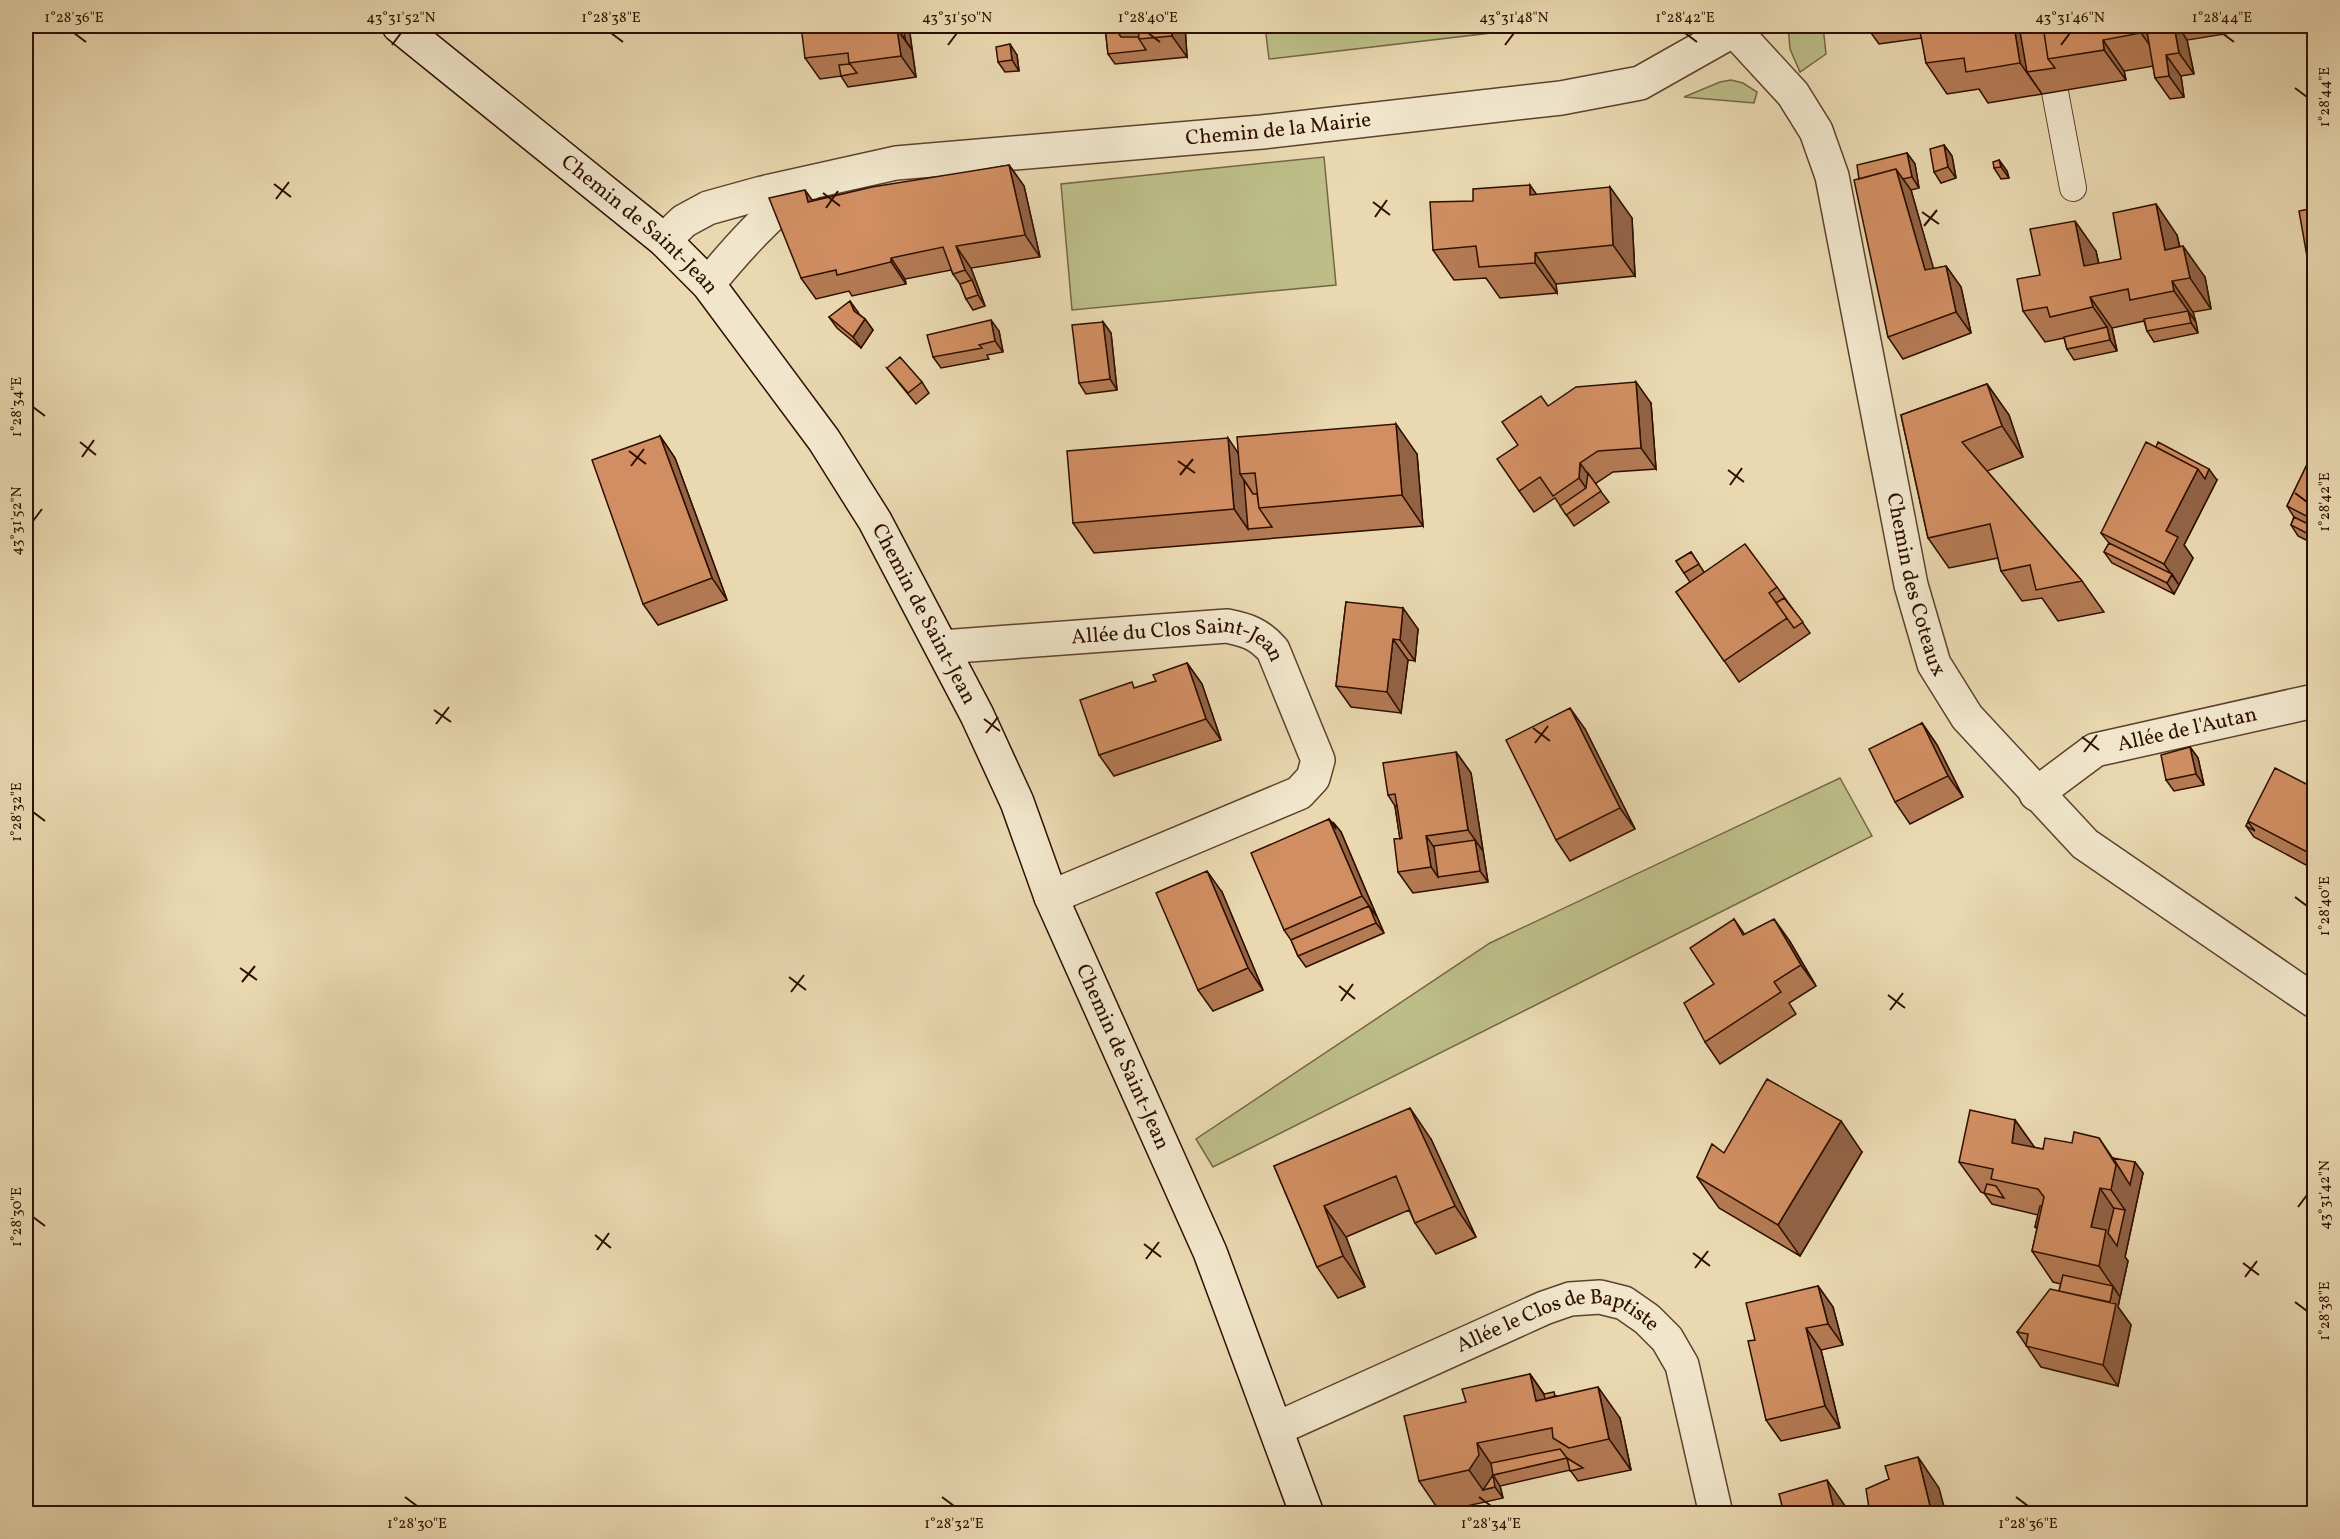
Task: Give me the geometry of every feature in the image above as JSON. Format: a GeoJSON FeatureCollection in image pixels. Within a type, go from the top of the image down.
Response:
{"type":"FeatureCollection","features":[{"type":"Feature","properties":{"kind":"street","name":"Chemin de Saint-Jean"},"geometry":{"type":"LineString","coordinates":[[399,26],[664,240],[708,284],[824,440],[875,521],[977,715],[1017,802],[1051,897],[1210,1252],[1307,1514]]}},
{"type":"Feature","properties":{"kind":"street","name":"Chemin de la Mairie"},"geometry":{"type":"LineString","coordinates":[[664,240],[684,221],[708,208],[762,193],[896,163],[1262,132],[1561,98],[1640,83],[1735,27]]}},
{"type":"Feature","properties":{"kind":"street","name":"Chemin des Coteaux"},"geometry":{"type":"LineString","coordinates":[[1735,27],[1793,94],[1816,131],[1832,176],[1911,585],[1934,664],[1967,717],[2036,794],[2085,844],[2314,1001]]}},
{"type":"Feature","properties":{"kind":"street","name":"Chemin de la Mairie"},"geometry":{"type":"LineString","coordinates":[[708,284],[739,246],[777,208],[809,184]]}},
{"type":"Feature","properties":{"kind":"street","name":"Allée du Clos Saint-Jean"},"geometry":{"type":"LineString","coordinates":[[942,647],[1227,626],[1254,633],[1273,650],[1318,760],[1313,778],[1299,793],[1051,897]]}},
{"type":"Feature","properties":{"kind":"street","name":"Allée de l'Autan"},"geometry":{"type":"LineString","coordinates":[[2036,794],[2095,750],[2314,701]]}},
{"type":"Feature","properties":{"kind":"street","name":"Allée le Clos de Baptiste"},"geometry":{"type":"LineString","coordinates":[[1276,1429],[1544,1308],[1570,1299],[1600,1297],[1624,1304],[1647,1319],[1667,1340],[1682,1365],[1716,1514]]}},
{"type":"Feature","properties":{"kind":"lane"},"geometry":{"type":"LineString","coordinates":[[2055,92],[2073,188]]}},
{"type":"Feature","properties":{"kind":"green space"},"geometry":{"type":"Polygon","coordinates":[[[1265,26],[1524,26],[1525,29],[1269,59],[1265,26]]]}},
{"type":"Feature","properties":{"kind":"green space"},"geometry":{"type":"Polygon","coordinates":[[[1788,26],[1823,26],[1826,54],[1800,72],[1790,49],[1788,26]]]}},
{"type":"Feature","properties":{"kind":"green space"},"geometry":{"type":"Polygon","coordinates":[[[1731,80],[1743,83],[1757,92],[1754,103],[1684,97],[1720,82],[1731,80]]]}},
{"type":"Feature","properties":{"kind":"green space"},"geometry":{"type":"Polygon","coordinates":[[[1324,157],[1336,285],[1072,310],[1061,184],[1324,157]]]}},
{"type":"Feature","properties":{"kind":"green space"},"geometry":{"type":"Polygon","coordinates":[[[1840,778],[1872,836],[1213,1167],[1196,1139],[1490,943],[1840,778]]]}},
{"type":"Feature","properties":{"kind":"building"},"geometry":{"type":"Polygon","coordinates":[[[801,26],[879,26],[879,31],[897,29],[901,56],[849,63],[848,53],[805,58],[801,26]]]}},
{"type":"Feature","properties":{"kind":"building"},"geometry":{"type":"Polygon","coordinates":[[[884,26],[903,26],[905,39],[897,29],[885,30],[884,26]]]}},
{"type":"Feature","properties":{"kind":"building"},"geometry":{"type":"Polygon","coordinates":[[[1105,26],[1114,26],[1121,37],[1138,37],[1146,50],[1108,54],[1105,26]]]}},
{"type":"Feature","properties":{"kind":"building"},"geometry":{"type":"Polygon","coordinates":[[[1138,26],[1171,26],[1172,36],[1139,39],[1138,26]]]}},
{"type":"Feature","properties":{"kind":"building"},"geometry":{"type":"Polygon","coordinates":[[[1919,26],[2014,26],[2020,63],[1966,72],[1964,58],[1926,63],[1919,26]]]}},
{"type":"Feature","properties":{"kind":"building"},"geometry":{"type":"Polygon","coordinates":[[[2019,26],[2043,26],[2048,59],[2055,68],[2027,72],[2019,26]]]}},
{"type":"Feature","properties":{"kind":"building"},"geometry":{"type":"Polygon","coordinates":[[[2043,26],[2140,26],[2141,33],[2103,40],[2104,50],[2048,59],[2043,26]]]}},
{"type":"Feature","properties":{"kind":"building"},"geometry":{"type":"Polygon","coordinates":[[[2146,26],[2174,26],[2179,53],[2166,55],[2169,76],[2155,78],[2146,26]]]}},
{"type":"Feature","properties":{"kind":"building"},"geometry":{"type":"Polygon","coordinates":[[[1010,44],[1012,60],[998,62],[996,47],[1010,44]]]}},
{"type":"Feature","properties":{"kind":"building"},"geometry":{"type":"Polygon","coordinates":[[[850,64],[857,73],[841,76],[839,65],[850,64]]]}},
{"type":"Feature","properties":{"kind":"building"},"geometry":{"type":"Polygon","coordinates":[[[1944,145],[1948,167],[1934,172],[1930,149],[1944,145]]]}},
{"type":"Feature","properties":{"kind":"building"},"geometry":{"type":"Polygon","coordinates":[[[1907,153],[1912,177],[1903,179],[1896,169],[1859,179],[1857,165],[1907,153]]]}},
{"type":"Feature","properties":{"kind":"building"},"geometry":{"type":"Polygon","coordinates":[[[1999,160],[2001,167],[1994,168],[1993,162],[1999,160]]]}},
{"type":"Feature","properties":{"kind":"building"},"geometry":{"type":"Polygon","coordinates":[[[1009,165],[1025,235],[956,246],[965,270],[953,274],[943,247],[891,258],[891,262],[837,275],[836,270],[801,278],[769,198],[805,190],[808,202],[872,187],[1009,165]]]}},
{"type":"Feature","properties":{"kind":"building"},"geometry":{"type":"Polygon","coordinates":[[[1896,169],[1925,270],[1946,266],[1956,312],[1888,337],[1854,180],[1896,169]]]}},
{"type":"Feature","properties":{"kind":"building"},"geometry":{"type":"Polygon","coordinates":[[[1530,185],[1530,195],[1610,187],[1613,245],[1535,253],[1535,263],[1479,267],[1476,246],[1433,250],[1430,202],[1473,201],[1473,189],[1530,185]]]}},
{"type":"Feature","properties":{"kind":"building"},"geometry":{"type":"Polygon","coordinates":[[[2156,204],[2165,250],[2183,246],[2190,278],[2172,281],[2174,291],[2130,300],[2128,289],[2090,297],[2093,307],[2050,317],[2047,307],[2023,311],[2017,279],[2040,275],[2030,229],[2075,221],[2084,266],[2121,259],[2113,213],[2156,204]]]}},
{"type":"Feature","properties":{"kind":"building"},"geometry":{"type":"Polygon","coordinates":[[[2314,208],[2314,296],[2299,211],[2314,208]]]}},
{"type":"Feature","properties":{"kind":"building"},"geometry":{"type":"Polygon","coordinates":[[[972,280],[978,295],[966,299],[960,284],[972,280]]]}},
{"type":"Feature","properties":{"kind":"building"},"geometry":{"type":"Polygon","coordinates":[[[850,301],[854,311],[865,319],[853,337],[829,317],[850,301]]]}},
{"type":"Feature","properties":{"kind":"building"},"geometry":{"type":"Polygon","coordinates":[[[2188,311],[2191,323],[2147,331],[2144,319],[2188,311]]]}},
{"type":"Feature","properties":{"kind":"building"},"geometry":{"type":"Polygon","coordinates":[[[991,320],[995,341],[979,345],[982,348],[933,357],[927,335],[991,320]]]}},
{"type":"Feature","properties":{"kind":"building"},"geometry":{"type":"Polygon","coordinates":[[[1103,322],[1110,379],[1079,383],[1072,325],[1103,322]]]}},
{"type":"Feature","properties":{"kind":"building"},"geometry":{"type":"Polygon","coordinates":[[[2107,327],[2110,340],[2067,349],[2064,337],[2107,327]]]}},
{"type":"Feature","properties":{"kind":"building"},"geometry":{"type":"Polygon","coordinates":[[[900,357],[922,382],[908,393],[887,368],[900,357]]]}},
{"type":"Feature","properties":{"kind":"building"},"geometry":{"type":"Polygon","coordinates":[[[1636,382],[1641,448],[1598,451],[1580,463],[1579,478],[1553,496],[1540,477],[1519,491],[1497,459],[1518,445],[1502,422],[1541,396],[1548,406],[1576,387],[1636,382]]]}},
{"type":"Feature","properties":{"kind":"building"},"geometry":{"type":"Polygon","coordinates":[[[1987,384],[2002,426],[1962,442],[2082,581],[2036,590],[2030,565],[2001,571],[1990,524],[1928,538],[1901,415],[1987,384]]]}},
{"type":"Feature","properties":{"kind":"building"},"geometry":{"type":"Polygon","coordinates":[[[1396,424],[1402,495],[1259,508],[1255,473],[1240,474],[1237,437],[1396,424]]]}},
{"type":"Feature","properties":{"kind":"building"},"geometry":{"type":"Polygon","coordinates":[[[660,436],[712,578],[643,604],[592,460],[660,436]]]}},
{"type":"Feature","properties":{"kind":"building"},"geometry":{"type":"Polygon","coordinates":[[[1228,438],[1234,509],[1073,523],[1067,451],[1228,438]]]}},
{"type":"Feature","properties":{"kind":"building"},"geometry":{"type":"Polygon","coordinates":[[[2146,442],[2198,469],[2166,531],[2178,537],[2164,564],[2101,533],[2146,442]]]}},
{"type":"Feature","properties":{"kind":"building"},"geometry":{"type":"Polygon","coordinates":[[[2158,442],[2209,469],[2205,479],[2198,469],[2156,447],[2158,442]]]}},
{"type":"Feature","properties":{"kind":"building"},"geometry":{"type":"Polygon","coordinates":[[[2314,450],[2314,520],[2287,506],[2314,450]]]}},
{"type":"Feature","properties":{"kind":"building"},"geometry":{"type":"Polygon","coordinates":[[[1588,473],[1601,491],[1566,515],[1560,506],[1586,488],[1588,473]]]}},
{"type":"Feature","properties":{"kind":"building"},"geometry":{"type":"Polygon","coordinates":[[[1244,480],[1253,494],[1257,494],[1259,508],[1272,527],[1248,529],[1244,480]]]}},
{"type":"Feature","properties":{"kind":"building"},"geometry":{"type":"Polygon","coordinates":[[[2294,517],[2314,527],[2314,537],[2291,525],[2294,517]]]}},
{"type":"Feature","properties":{"kind":"building"},"geometry":{"type":"Polygon","coordinates":[[[2109,543],[2172,574],[2167,583],[2104,552],[2109,543]]]}},
{"type":"Feature","properties":{"kind":"building"},"geometry":{"type":"Polygon","coordinates":[[[1745,544],[1777,587],[1769,593],[1787,618],[1724,661],[1676,592],[1745,544]]]}},
{"type":"Feature","properties":{"kind":"building"},"geometry":{"type":"Polygon","coordinates":[[[1691,552],[1699,564],[1684,573],[1676,561],[1691,552]]]}},
{"type":"Feature","properties":{"kind":"building"},"geometry":{"type":"Polygon","coordinates":[[[1784,598],[1803,622],[1794,628],[1776,603],[1784,598]]]}},
{"type":"Feature","properties":{"kind":"building"},"geometry":{"type":"Polygon","coordinates":[[[1346,602],[1403,608],[1400,640],[1393,639],[1387,692],[1336,686],[1346,602]]]}},
{"type":"Feature","properties":{"kind":"building"},"geometry":{"type":"Polygon","coordinates":[[[1187,663],[1206,719],[1099,755],[1080,700],[1132,682],[1134,688],[1156,681],[1153,675],[1187,663]]]}},
{"type":"Feature","properties":{"kind":"building"},"geometry":{"type":"Polygon","coordinates":[[[1570,708],[1620,808],[1556,840],[1506,740],[1570,708]]]}},
{"type":"Feature","properties":{"kind":"building"},"geometry":{"type":"Polygon","coordinates":[[[1922,723],[1948,776],[1895,802],[1869,749],[1922,723]]]}},
{"type":"Feature","properties":{"kind":"building"},"geometry":{"type":"Polygon","coordinates":[[[2190,747],[2196,774],[2166,780],[2161,755],[2190,747]]]}},
{"type":"Feature","properties":{"kind":"building"},"geometry":{"type":"Polygon","coordinates":[[[1456,752],[1468,830],[1426,836],[1431,867],[1398,872],[1394,839],[1402,838],[1395,794],[1388,795],[1383,763],[1456,752]]]}},
{"type":"Feature","properties":{"kind":"building"},"geometry":{"type":"Polygon","coordinates":[[[2275,768],[2314,788],[2314,869],[2307,865],[2313,855],[2248,821],[2275,768]]]}},
{"type":"Feature","properties":{"kind":"building"},"geometry":{"type":"Polygon","coordinates":[[[1397,805],[1402,838],[1400,839],[1395,806],[1397,805]]]}},
{"type":"Feature","properties":{"kind":"building"},"geometry":{"type":"Polygon","coordinates":[[[1329,819],[1362,896],[1284,930],[1251,853],[1329,819]]]}},
{"type":"Feature","properties":{"kind":"building"},"geometry":{"type":"Polygon","coordinates":[[[2248,822],[2255,831],[2246,826],[2248,822]]]}},
{"type":"Feature","properties":{"kind":"building"},"geometry":{"type":"Polygon","coordinates":[[[1475,840],[1480,871],[1438,877],[1434,846],[1475,840]]]}},
{"type":"Feature","properties":{"kind":"building"},"geometry":{"type":"Polygon","coordinates":[[[1207,871],[1248,968],[1198,990],[1156,893],[1207,871]]]}},
{"type":"Feature","properties":{"kind":"building"},"geometry":{"type":"Polygon","coordinates":[[[1369,906],[1376,923],[1298,956],[1291,940],[1369,906]]]}},
{"type":"Feature","properties":{"kind":"building"},"geometry":{"type":"Polygon","coordinates":[[[1734,919],[1743,935],[1774,919],[1801,965],[1774,982],[1781,992],[1705,1042],[1684,1003],[1714,984],[1690,948],[1734,919]]]}},
{"type":"Feature","properties":{"kind":"building"},"geometry":{"type":"Polygon","coordinates":[[[1767,1079],[1841,1121],[1778,1225],[1697,1177],[1712,1144],[1724,1153],[1767,1079]]]}},
{"type":"Feature","properties":{"kind":"building"},"geometry":{"type":"Polygon","coordinates":[[[1410,1108],[1455,1206],[1415,1223],[1396,1176],[1324,1206],[1343,1256],[1317,1267],[1274,1166],[1410,1108]]]}},
{"type":"Feature","properties":{"kind":"building"},"geometry":{"type":"Polygon","coordinates":[[[1970,1110],[2015,1120],[2012,1143],[2043,1149],[2045,1138],[2072,1143],[2074,1132],[2099,1138],[2116,1165],[2111,1190],[2100,1188],[2091,1227],[2106,1230],[2099,1266],[2032,1251],[2044,1197],[2038,1189],[1991,1179],[1993,1169],[1959,1162],[1970,1110]]]}},
{"type":"Feature","properties":{"kind":"building"},"geometry":{"type":"Polygon","coordinates":[[[2113,1158],[2135,1162],[2130,1185],[2113,1158]]]}},
{"type":"Feature","properties":{"kind":"building"},"geometry":{"type":"Polygon","coordinates":[[[1987,1184],[1996,1186],[2004,1198],[1984,1193],[1987,1184]]]}},
{"type":"Feature","properties":{"kind":"building"},"geometry":{"type":"Polygon","coordinates":[[[2040,1206],[2042,1206],[2037,1227],[2035,1227],[2040,1206]]]}},
{"type":"Feature","properties":{"kind":"building"},"geometry":{"type":"Polygon","coordinates":[[[2114,1208],[2125,1210],[2117,1246],[2108,1233],[2114,1208]]]}},
{"type":"Feature","properties":{"kind":"building"},"geometry":{"type":"Polygon","coordinates":[[[2063,1275],[2113,1286],[2110,1302],[2059,1291],[2063,1275]]]}},
{"type":"Feature","properties":{"kind":"building"},"geometry":{"type":"Polygon","coordinates":[[[1818,1286],[1828,1324],[1806,1328],[1825,1406],[1766,1420],[1748,1341],[1755,1340],[1746,1303],[1818,1286]]]}},
{"type":"Feature","properties":{"kind":"building"},"geometry":{"type":"Polygon","coordinates":[[[2050,1289],[2116,1304],[2103,1365],[2026,1346],[2028,1334],[2017,1332],[2050,1289]]]}},
{"type":"Feature","properties":{"kind":"building"},"geometry":{"type":"Polygon","coordinates":[[[1530,1374],[1536,1401],[1598,1387],[1609,1439],[1569,1448],[1553,1438],[1552,1428],[1477,1443],[1479,1455],[1469,1470],[1419,1481],[1404,1416],[1466,1402],[1462,1389],[1530,1374]]]}},
{"type":"Feature","properties":{"kind":"building"},"geometry":{"type":"Polygon","coordinates":[[[1554,1392],[1555,1396],[1545,1399],[1544,1394],[1554,1392]]]}},
{"type":"Feature","properties":{"kind":"building"},"geometry":{"type":"Polygon","coordinates":[[[1560,1449],[1567,1458],[1493,1475],[1491,1463],[1560,1449]]]}},
{"type":"Feature","properties":{"kind":"building"},"geometry":{"type":"Polygon","coordinates":[[[1918,1457],[1932,1514],[1870,1514],[1866,1489],[1889,1479],[1885,1466],[1918,1457]]]}},
{"type":"Feature","properties":{"kind":"building"},"geometry":{"type":"Polygon","coordinates":[[[1567,1458],[1583,1468],[1570,1471],[1567,1458]]]}},
{"type":"Feature","properties":{"kind":"building"},"geometry":{"type":"Polygon","coordinates":[[[1493,1475],[1495,1487],[1483,1490],[1493,1475]]]}},
{"type":"Feature","properties":{"kind":"building"},"geometry":{"type":"Polygon","coordinates":[[[1827,1480],[1835,1514],[1784,1514],[1779,1494],[1827,1480]]]}},
{"type":"Feature","properties":{"kind":"building"},"geometry":{"type":"Polygon","coordinates":[[[2088,1506],[2098,1514],[2062,1514],[2088,1506]]]}},
{"type":"Feature","properties":{"kind":"building"},"geometry":{"type":"Polygon","coordinates":[[[2003,1510],[2004,1514],[1981,1514],[2003,1510]]]}}]}
